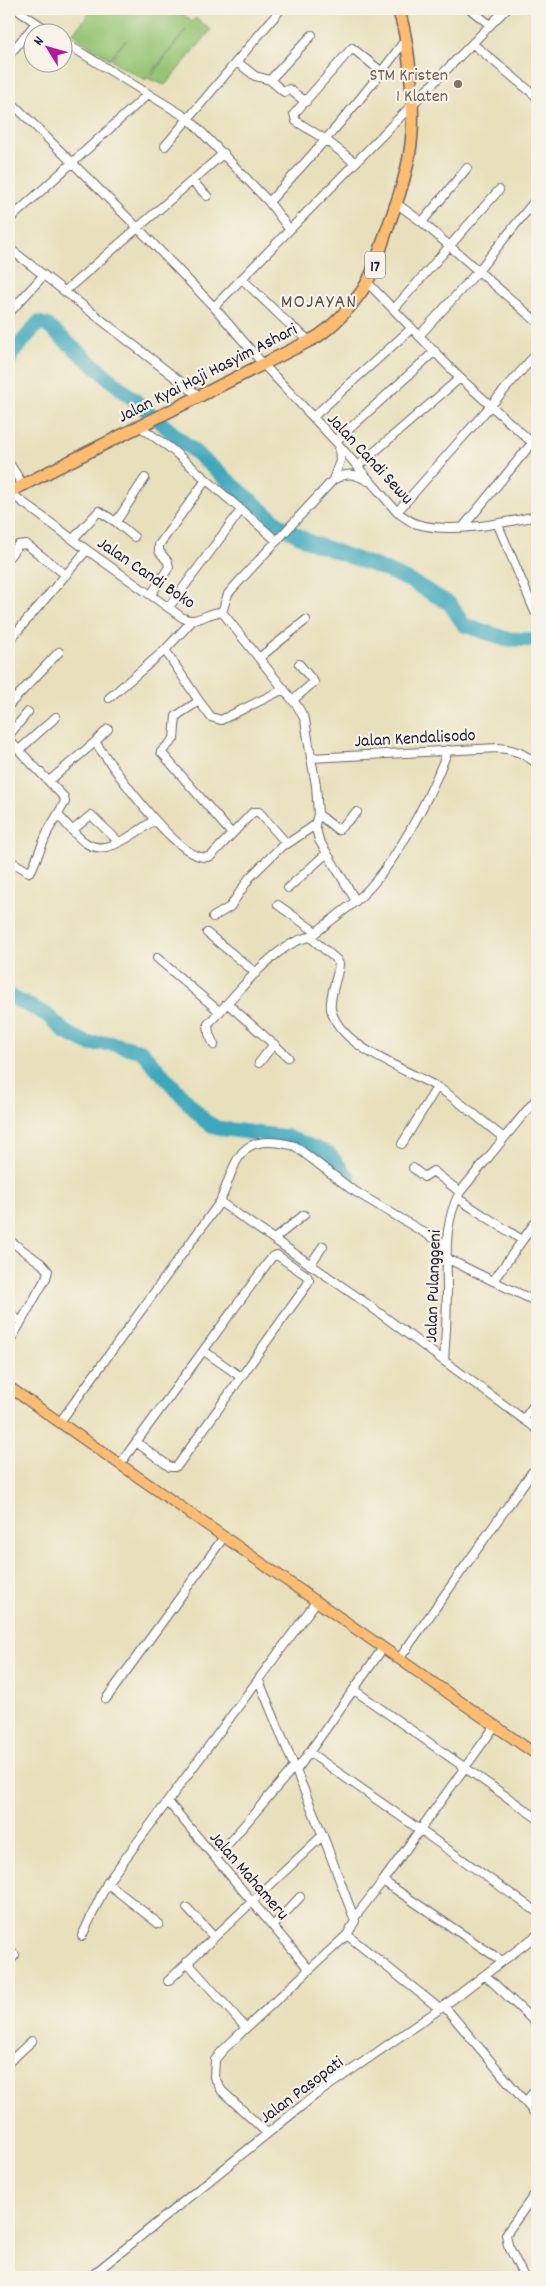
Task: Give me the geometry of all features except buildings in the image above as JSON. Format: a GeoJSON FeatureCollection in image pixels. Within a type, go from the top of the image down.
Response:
{"type":"FeatureCollection","features":[{"type":"Feature","properties":{"kind":"highway","name":"Jalan Kyai Haji Hasyim Ashari"},"geometry":{"type":"LineString","coordinates":[[9,492],[310,340],[333,326],[367,282],[397,204],[411,148],[412,104],[406,40],[398,9]]}},
{"type":"Feature","properties":{"kind":"main road"},"geometry":{"type":"LineString","coordinates":[[9,1386],[537,1755]]}},
{"type":"Feature","properties":{"kind":"street"},"geometry":{"type":"LineString","coordinates":[[16,9],[26,11],[35,22]]}},
{"type":"Feature","properties":{"kind":"street"},"geometry":{"type":"LineString","coordinates":[[165,146],[281,9]]}},
{"type":"Feature","properties":{"kind":"street"},"geometry":{"type":"LineString","coordinates":[[470,9],[490,25]]}},
{"type":"Feature","properties":{"kind":"street"},"geometry":{"type":"LineString","coordinates":[[214,307],[506,9]]}},
{"type":"Feature","properties":{"kind":"street"},"geometry":{"type":"LineString","coordinates":[[270,80],[312,35]]}},
{"type":"Feature","properties":{"kind":"street"},"geometry":{"type":"LineString","coordinates":[[9,55],[22,40]]}},
{"type":"Feature","properties":{"kind":"street"},"geometry":{"type":"LineString","coordinates":[[269,202],[326,140],[406,40]]}},
{"type":"Feature","properties":{"kind":"street"},"geometry":{"type":"LineString","coordinates":[[473,44],[537,97]]}},
{"type":"Feature","properties":{"kind":"street"},"geometry":{"type":"LineString","coordinates":[[72,46],[189,119],[224,153],[269,202],[289,229]]}},
{"type":"Feature","properties":{"kind":"street"},"geometry":{"type":"LineString","coordinates":[[354,162],[295,119],[294,114],[352,48],[382,72]]}},
{"type":"Feature","properties":{"kind":"street"},"geometry":{"type":"LineString","coordinates":[[237,62],[255,76],[270,80],[282,92],[289,89],[306,102]]}},
{"type":"Feature","properties":{"kind":"street"},"geometry":{"type":"LineString","coordinates":[[9,220],[148,94]]}},
{"type":"Feature","properties":{"kind":"street","name":"Jalan Candi Sewu"},"geometry":{"type":"LineString","coordinates":[[9,100],[138,228],[214,307],[263,364],[338,443],[397,512],[415,524],[426,526],[463,527],[498,525],[537,516]]}},
{"type":"Feature","properties":{"kind":"street"},"geometry":{"type":"LineString","coordinates":[[65,291],[224,153]]}},
{"type":"Feature","properties":{"kind":"street"},"geometry":{"type":"LineString","coordinates":[[422,222],[467,168]]}},
{"type":"Feature","properties":{"kind":"street"},"geometry":{"type":"LineString","coordinates":[[192,181],[207,196]]}},
{"type":"Feature","properties":{"kind":"street"},"geometry":{"type":"LineString","coordinates":[[394,309],[499,190]]}},
{"type":"Feature","properties":{"kind":"street"},"geometry":{"type":"LineString","coordinates":[[419,336],[479,270],[533,203]]}},
{"type":"Feature","properties":{"kind":"street"},"geometry":{"type":"LineString","coordinates":[[397,204],[422,222],[479,270],[537,322]]}},
{"type":"Feature","properties":{"kind":"street"},"geometry":{"type":"LineString","coordinates":[[9,248],[199,396]]}},
{"type":"Feature","properties":{"kind":"street"},"geometry":{"type":"LineString","coordinates":[[9,313],[43,276]]}},
{"type":"Feature","properties":{"kind":"street"},"geometry":{"type":"LineString","coordinates":[[242,279],[289,324],[310,340]]}},
{"type":"Feature","properties":{"kind":"street"},"geometry":{"type":"LineString","coordinates":[[367,282],[460,378],[536,446],[463,527]]}},
{"type":"Feature","properties":{"kind":"street"},"geometry":{"type":"LineString","coordinates":[[313,417],[412,328]]}},
{"type":"Feature","properties":{"kind":"street"},"geometry":{"type":"LineString","coordinates":[[333,480],[340,461],[338,443],[435,351]]}},
{"type":"Feature","properties":{"kind":"street"},"geometry":{"type":"LineString","coordinates":[[397,512],[537,352]]}},
{"type":"Feature","properties":{"kind":"street"},"geometry":{"type":"LineString","coordinates":[[358,466],[460,378]]}},
{"type":"Feature","properties":{"kind":"street"},"geometry":{"type":"LineString","coordinates":[[139,426],[170,448],[241,510],[280,538]]}},
{"type":"Feature","properties":{"kind":"street"},"geometry":{"type":"LineString","coordinates":[[9,463],[22,485]]}},
{"type":"Feature","properties":{"kind":"street"},"geometry":{"type":"LineString","coordinates":[[356,901],[319,840],[315,825],[318,814],[316,785],[305,720],[293,700],[222,612],[228,594],[333,480],[342,475],[352,474],[373,485]]}},
{"type":"Feature","properties":{"kind":"street"},"geometry":{"type":"LineString","coordinates":[[116,522],[144,478]]}},
{"type":"Feature","properties":{"kind":"street"},"geometry":{"type":"LineString","coordinates":[[151,595],[169,566],[159,551],[159,545],[206,480]]}},
{"type":"Feature","properties":{"kind":"street","name":"Jalan Candi Boko"},"geometry":{"type":"LineString","coordinates":[[9,492],[184,618],[192,621],[215,612],[222,612]]}},
{"type":"Feature","properties":{"kind":"street"},"geometry":{"type":"LineString","coordinates":[[169,607],[241,510]]}},
{"type":"Feature","properties":{"kind":"street"},"geometry":{"type":"LineString","coordinates":[[73,539],[99,511],[134,537]]}},
{"type":"Feature","properties":{"kind":"street"},"geometry":{"type":"LineString","coordinates":[[498,525],[535,612]]}},
{"type":"Feature","properties":{"kind":"street"},"geometry":{"type":"LineString","coordinates":[[9,557],[18,545],[26,544],[66,575]]}},
{"type":"Feature","properties":{"kind":"street"},"geometry":{"type":"LineString","coordinates":[[9,641],[87,550]]}},
{"type":"Feature","properties":{"kind":"street"},"geometry":{"type":"LineString","coordinates":[[259,658],[306,620]]}},
{"type":"Feature","properties":{"kind":"street"},"geometry":{"type":"LineString","coordinates":[[109,698],[165,650],[192,621]]}},
{"type":"Feature","properties":{"kind":"street"},"geometry":{"type":"LineString","coordinates":[[165,650],[210,718],[221,720],[284,689]]}},
{"type":"Feature","properties":{"kind":"street"},"geometry":{"type":"LineString","coordinates":[[9,706],[59,652]]}},
{"type":"Feature","properties":{"kind":"street"},"geometry":{"type":"LineString","coordinates":[[293,700],[314,682],[299,664]]}},
{"type":"Feature","properties":{"kind":"street"},"geometry":{"type":"LineString","coordinates":[[199,702],[177,715],[174,740],[161,752],[232,834]]}},
{"type":"Feature","properties":{"kind":"street"},"geometry":{"type":"LineString","coordinates":[[9,864],[14,863],[29,872],[48,831],[65,802],[64,797],[9,740],[28,712]]}},
{"type":"Feature","properties":{"kind":"street"},"geometry":{"type":"LineString","coordinates":[[19,750],[56,718]]}},
{"type":"Feature","properties":{"kind":"street"},"geometry":{"type":"LineString","coordinates":[[49,781],[108,729]]}},
{"type":"Feature","properties":{"kind":"street"},"geometry":{"type":"LineString","coordinates":[[95,742],[155,820],[192,855],[204,858],[212,856],[250,815],[257,812],[289,845],[315,825]]}},
{"type":"Feature","properties":{"kind":"street","name":"Jalan Kendalisodo"},"geometry":{"type":"LineString","coordinates":[[311,758],[510,748],[529,757],[537,764]]}},
{"type":"Feature","properties":{"kind":"street"},"geometry":{"type":"LineString","coordinates":[[214,1045],[207,1029],[208,1024],[256,973],[285,947],[313,935],[371,888],[388,866],[422,807],[448,750]]}},
{"type":"Feature","properties":{"kind":"street"},"geometry":{"type":"LineString","coordinates":[[318,814],[338,830],[357,812]]}},
{"type":"Feature","properties":{"kind":"street"},"geometry":{"type":"LineString","coordinates":[[73,830],[90,815],[119,842]]}},
{"type":"Feature","properties":{"kind":"street"},"geometry":{"type":"LineString","coordinates":[[58,816],[85,843],[94,847],[106,848],[155,820]]}},
{"type":"Feature","properties":{"kind":"street"},"geometry":{"type":"LineString","coordinates":[[213,917],[230,907],[250,877],[285,843]]}},
{"type":"Feature","properties":{"kind":"street"},"geometry":{"type":"LineString","coordinates":[[288,888],[327,853]]}},
{"type":"Feature","properties":{"kind":"street"},"geometry":{"type":"LineString","coordinates":[[278,905],[313,935],[337,960],[339,964],[332,1010],[343,1031],[358,1044],[437,1087],[504,1138]]}},
{"type":"Feature","properties":{"kind":"street"},"geometry":{"type":"LineString","coordinates":[[208,933],[256,973]]}},
{"type":"Feature","properties":{"kind":"street"},"geometry":{"type":"LineString","coordinates":[[157,958],[220,1012]]}},
{"type":"Feature","properties":{"kind":"street"},"geometry":{"type":"LineString","coordinates":[[228,1004],[288,1057]]}},
{"type":"Feature","properties":{"kind":"street"},"geometry":{"type":"LineString","coordinates":[[259,1063],[274,1044]]}},
{"type":"Feature","properties":{"kind":"street"},"geometry":{"type":"LineString","coordinates":[[402,1144],[437,1087]]}},
{"type":"Feature","properties":{"kind":"street","name":"Jalan Pulanggeni"},"geometry":{"type":"LineString","coordinates":[[537,1098],[459,1195],[449,1222],[446,1253],[444,1361],[537,1429]]}},
{"type":"Feature","properties":{"kind":"street"},"geometry":{"type":"LineString","coordinates":[[60,1422],[220,1202],[241,1151],[252,1144],[268,1141],[295,1146],[351,1189],[446,1253],[495,1277],[537,1302]]}},
{"type":"Feature","properties":{"kind":"street"},"geometry":{"type":"LineString","coordinates":[[413,1168],[423,1176],[433,1171],[459,1195],[522,1240]]}},
{"type":"Feature","properties":{"kind":"street"},"geometry":{"type":"LineString","coordinates":[[220,1202],[444,1361]]}},
{"type":"Feature","properties":{"kind":"street"},"geometry":{"type":"LineString","coordinates":[[274,1239],[304,1215]]}},
{"type":"Feature","properties":{"kind":"street"},"geometry":{"type":"LineString","coordinates":[[495,1277],[537,1220]]}},
{"type":"Feature","properties":{"kind":"street"},"geometry":{"type":"LineString","coordinates":[[9,1240],[42,1264],[48,1271],[46,1278],[9,1343]]}},
{"type":"Feature","properties":{"kind":"street"},"geometry":{"type":"LineString","coordinates":[[310,1265],[324,1246]]}},
{"type":"Feature","properties":{"kind":"street"},"geometry":{"type":"LineString","coordinates":[[120,1464],[136,1442],[204,1351],[272,1257],[276,1255],[280,1257],[307,1276],[309,1280],[175,1467],[170,1467],[136,1442]]}},
{"type":"Feature","properties":{"kind":"street"},"geometry":{"type":"LineString","coordinates":[[9,1313],[21,1322]]}},
{"type":"Feature","properties":{"kind":"street"},"geometry":{"type":"LineString","coordinates":[[204,1351],[242,1376]]}},
{"type":"Feature","properties":{"kind":"street"},"geometry":{"type":"LineString","coordinates":[[524,1419],[537,1401]]}},
{"type":"Feature","properties":{"kind":"street"},"geometry":{"type":"LineString","coordinates":[[399,1659],[532,1472]]}},
{"type":"Feature","properties":{"kind":"street"},"geometry":{"type":"LineString","coordinates":[[106,1699],[224,1537]]}},
{"type":"Feature","properties":{"kind":"street"},"geometry":{"type":"LineString","coordinates":[[82,1936],[107,1883],[316,1602]]}},
{"type":"Feature","properties":{"kind":"street"},"geometry":{"type":"LineString","coordinates":[[216,1858],[309,1752],[383,1648]]}},
{"type":"Feature","properties":{"kind":"street"},"geometry":{"type":"LineString","coordinates":[[259,1681],[323,1835],[355,1918]]}},
{"type":"Feature","properties":{"kind":"street"},"geometry":{"type":"LineString","coordinates":[[354,1690],[537,1818]]}},
{"type":"Feature","properties":{"kind":"street"},"geometry":{"type":"LineString","coordinates":[[267,2133],[222,2092],[214,2077],[215,2060],[222,2050],[308,1968],[347,1935],[354,1925],[355,1918],[421,1830],[463,1767],[495,1726]]}},
{"type":"Feature","properties":{"kind":"street"},"geometry":{"type":"LineString","coordinates":[[309,1752],[537,1912]]}},
{"type":"Feature","properties":{"kind":"street","name":"Jalan Mahameru"},"geometry":{"type":"LineString","coordinates":[[168,1802],[274,1925],[308,1968]]}},
{"type":"Feature","properties":{"kind":"street"},"geometry":{"type":"LineString","coordinates":[[168,1981],[213,1936],[323,1835]]}},
{"type":"Feature","properties":{"kind":"street"},"geometry":{"type":"LineString","coordinates":[[383,1881],[502,1961]]}},
{"type":"Feature","properties":{"kind":"street"},"geometry":{"type":"LineString","coordinates":[[107,1883],[159,1924]]}},
{"type":"Feature","properties":{"kind":"street"},"geometry":{"type":"LineString","coordinates":[[274,1925],[300,1897]]}},
{"type":"Feature","properties":{"kind":"street"},"geometry":{"type":"LineString","coordinates":[[187,1908],[213,1936]]}},
{"type":"Feature","properties":{"kind":"street"},"geometry":{"type":"LineString","coordinates":[[347,1935],[442,2008],[537,2116]]}},
{"type":"Feature","properties":{"kind":"street","name":"Jalan Pasopati"},"geometry":{"type":"LineString","coordinates":[[90,2277],[314,2096],[442,2008],[537,1935]]}},
{"type":"Feature","properties":{"kind":"street"},"geometry":{"type":"LineString","coordinates":[[9,1950],[15,1955],[9,1962]]}},
{"type":"Feature","properties":{"kind":"street"},"geometry":{"type":"LineString","coordinates":[[188,1962],[246,2028]]}},
{"type":"Feature","properties":{"kind":"street"},"geometry":{"type":"LineString","coordinates":[[486,1975],[537,2024]]}},
{"type":"Feature","properties":{"kind":"street"},"geometry":{"type":"LineString","coordinates":[[9,2062],[32,2041]]}},
{"type":"Feature","properties":{"kind":"street"},"geometry":{"type":"LineString","coordinates":[[525,2102],[537,2088]]}},
{"type":"Feature","properties":{"kind":"street"},"geometry":{"type":"LineString","coordinates":[[524,2277],[506,2239],[511,2224],[537,2191]]}},
{"type":"Feature","properties":{"kind":"green space"},"geometry":{"type":"Polygon","coordinates":[[[93,9],[177,9],[192,22],[195,18],[211,30],[165,85],[149,79],[186,30],[146,80],[111,59],[126,40],[109,59],[98,50],[96,52],[73,33],[93,9]]]}},
{"type":"Feature","properties":{"kind":"waterway"},"geometry":{"type":"LineString","coordinates":[[9,361],[12,354],[38,323],[47,325],[281,526],[310,542],[381,568],[414,583],[450,604],[464,625],[507,639],[537,640]]}},
{"type":"Feature","properties":{"kind":"waterway"},"geometry":{"type":"LineString","coordinates":[[9,996],[46,1014],[65,1032],[89,1044],[110,1043],[141,1051],[205,1121],[217,1128],[287,1137],[329,1154],[349,1178]]}},
{"type":"Feature","properties":{"kind":"place","name":"STM Kristen 1 Klaten"},"geometry":{"type":"Point","coordinates":[458,84]}},
{"type":"Feature","properties":{"kind":"district","name":"MOJAYAN"},"geometry":{"type":"Point","coordinates":[319,300]}}]}
